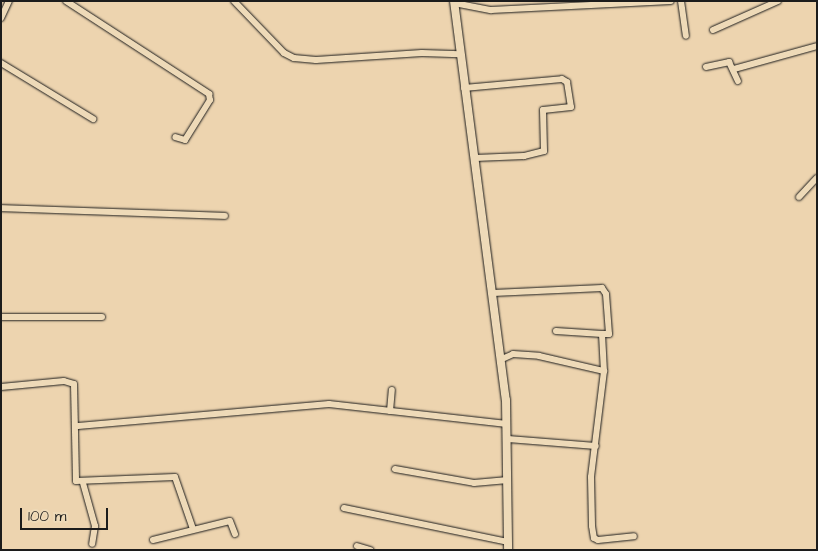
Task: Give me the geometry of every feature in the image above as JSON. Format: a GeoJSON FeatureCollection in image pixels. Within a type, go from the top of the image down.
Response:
{"type":"FeatureCollection","features":[{"type":"Feature","properties":{"kind":"street"},"geometry":{"type":"LineString","coordinates":[[1,18],[9,1]]}},
{"type":"Feature","properties":{"kind":"street"},"geometry":{"type":"LineString","coordinates":[[66,1],[209,94],[210,100],[184,140],[175,137]]}},
{"type":"Feature","properties":{"kind":"street"},"geometry":{"type":"LineString","coordinates":[[234,1],[284,53],[294,58],[326,60],[422,53],[460,54]]}},
{"type":"Feature","properties":{"kind":"street"},"geometry":{"type":"LineString","coordinates":[[344,508],[508,546],[508,438],[502,359],[464,88],[454,2],[491,10],[670,1]]}},
{"type":"Feature","properties":{"kind":"street"},"geometry":{"type":"LineString","coordinates":[[681,1],[686,36]]}},
{"type":"Feature","properties":{"kind":"street"},"geometry":{"type":"LineString","coordinates":[[713,30],[778,1]]}},
{"type":"Feature","properties":{"kind":"street"},"geometry":{"type":"LineString","coordinates":[[734,69],[817,46]]}},
{"type":"Feature","properties":{"kind":"street"},"geometry":{"type":"LineString","coordinates":[[706,67],[726,62],[734,69],[738,82]]}},
{"type":"Feature","properties":{"kind":"street"},"geometry":{"type":"LineString","coordinates":[[1,63],[94,119]]}},
{"type":"Feature","properties":{"kind":"street"},"geometry":{"type":"LineString","coordinates":[[464,88],[562,79],[567,82],[571,107],[543,110],[544,151],[524,156],[475,158]]}},
{"type":"Feature","properties":{"kind":"street"},"geometry":{"type":"LineString","coordinates":[[799,197],[817,178]]}},
{"type":"Feature","properties":{"kind":"street"},"geometry":{"type":"LineString","coordinates":[[1,208],[225,216]]}},
{"type":"Feature","properties":{"kind":"street"},"geometry":{"type":"LineString","coordinates":[[493,294],[602,288],[606,294],[609,334],[556,331]]}},
{"type":"Feature","properties":{"kind":"street"},"geometry":{"type":"LineString","coordinates":[[1,317],[102,317]]}},
{"type":"Feature","properties":{"kind":"street"},"geometry":{"type":"LineString","coordinates":[[602,334],[604,371],[590,499],[594,538],[634,536]]}},
{"type":"Feature","properties":{"kind":"street"},"geometry":{"type":"LineString","coordinates":[[502,359],[513,354],[539,356],[604,371]]}},
{"type":"Feature","properties":{"kind":"street"},"geometry":{"type":"LineString","coordinates":[[1,387],[72,382],[76,386],[78,426],[75,478],[83,483],[175,477],[193,529]]}},
{"type":"Feature","properties":{"kind":"street"},"geometry":{"type":"LineString","coordinates":[[390,411],[392,390]]}},
{"type":"Feature","properties":{"kind":"street"},"geometry":{"type":"LineString","coordinates":[[78,426],[329,404],[507,424]]}},
{"type":"Feature","properties":{"kind":"street"},"geometry":{"type":"LineString","coordinates":[[508,438],[596,446]]}},
{"type":"Feature","properties":{"kind":"street"},"geometry":{"type":"LineString","coordinates":[[395,469],[474,483],[508,480]]}},
{"type":"Feature","properties":{"kind":"street"},"geometry":{"type":"LineString","coordinates":[[83,483],[95,526],[92,544]]}},
{"type":"Feature","properties":{"kind":"street"},"geometry":{"type":"LineString","coordinates":[[153,540],[230,521],[235,534]]}},
{"type":"Feature","properties":{"kind":"street"},"geometry":{"type":"LineString","coordinates":[[357,546],[370,550]]}}]}
